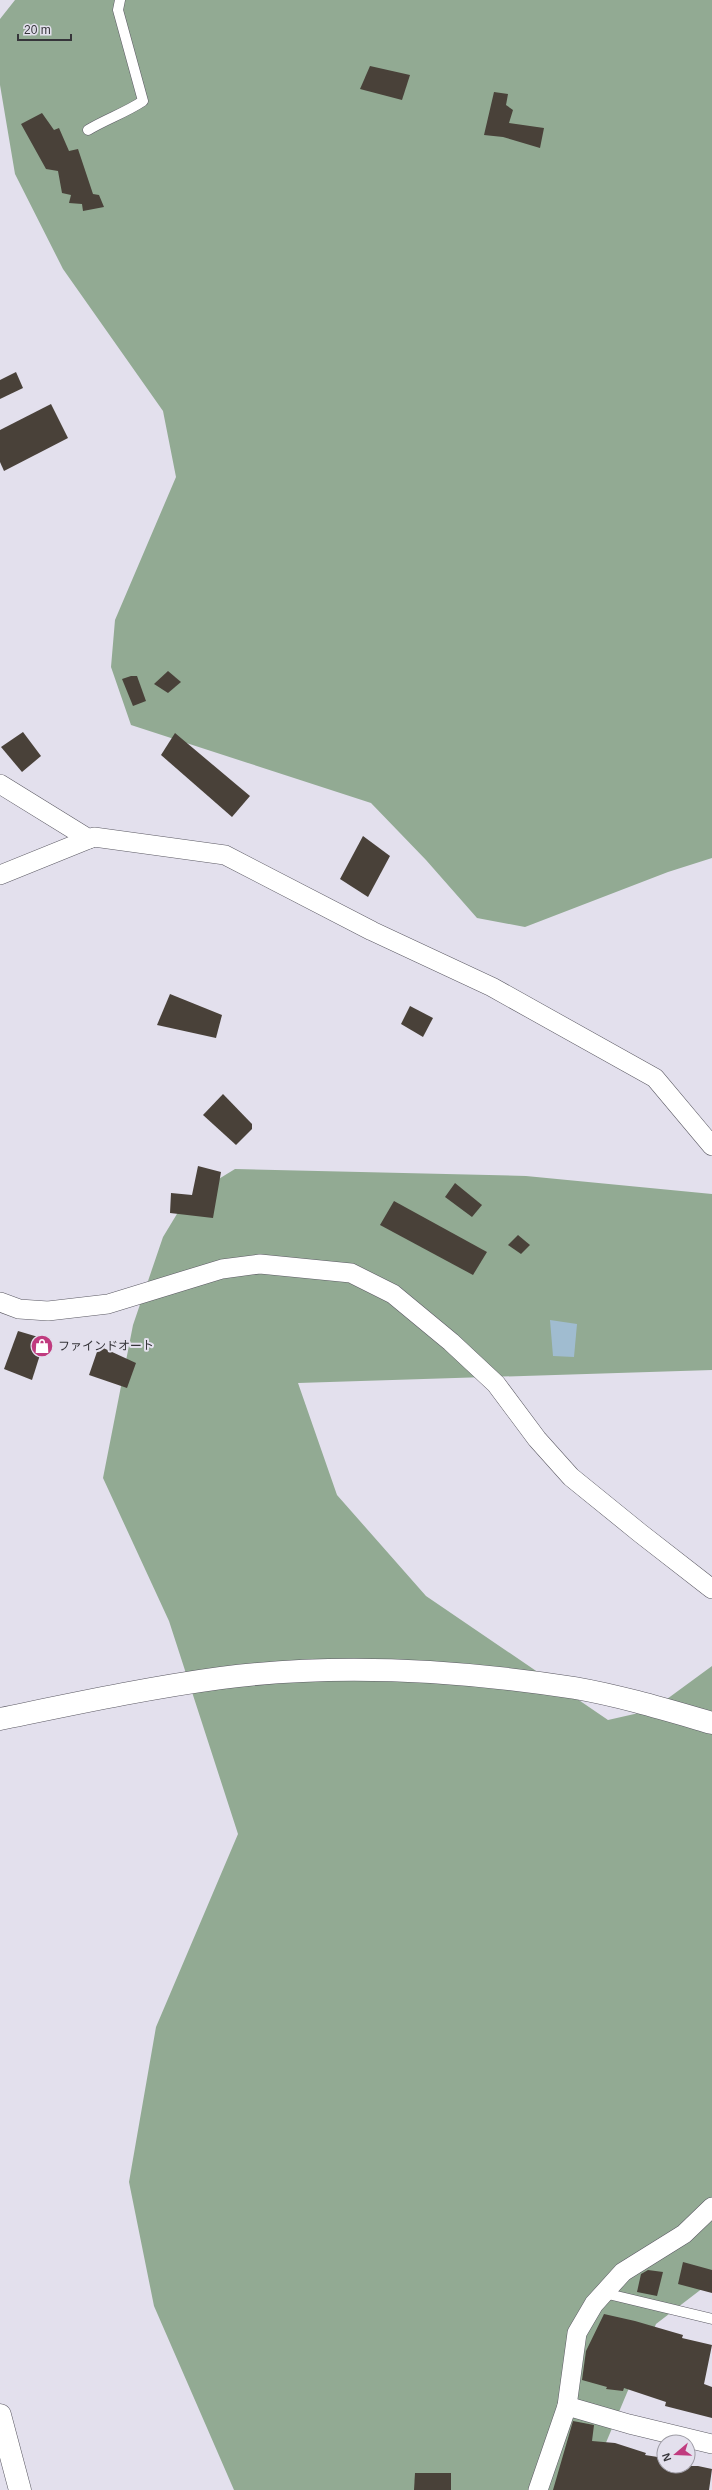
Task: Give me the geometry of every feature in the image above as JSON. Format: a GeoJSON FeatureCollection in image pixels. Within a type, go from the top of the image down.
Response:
{"type":"FeatureCollection","features":[{"type":"Feature","properties":{"kind":"main road"},"geometry":{"type":"LineString","coordinates":[[0,1719],[89,1700],[222,1678],[342,1670],[472,1675],[576,1689],[712,1723]]}},
{"type":"Feature","properties":{"kind":"main road"},"geometry":{"type":"LineString","coordinates":[[0,2415],[20,2490]]}},
{"type":"Feature","properties":{"kind":"street"},"geometry":{"type":"LineString","coordinates":[[0,784],[89,839]]}},
{"type":"Feature","properties":{"kind":"street"},"geometry":{"type":"LineString","coordinates":[[0,875],[94,837],[225,855],[372,931],[492,987],[656,1078],[712,1146]]}},
{"type":"Feature","properties":{"kind":"street"},"geometry":{"type":"LineString","coordinates":[[0,1302],[19,1309],[48,1311],[108,1304],[222,1269],[260,1264],[351,1272],[393,1294],[451,1342],[496,1384],[538,1439],[571,1476],[640,1533],[712,1589]]}},
{"type":"Feature","properties":{"kind":"street"},"geometry":{"type":"LineString","coordinates":[[538,2490],[567,2406],[577,2333],[594,2304],[623,2272],[684,2234],[712,2207]]}},
{"type":"Feature","properties":{"kind":"street"},"geometry":{"type":"LineString","coordinates":[[567,2406],[629,2424],[712,2444]]}},
{"type":"Feature","properties":{"kind":"lane"},"geometry":{"type":"LineString","coordinates":[[88,130],[108,118],[126,112],[143,101],[118,10],[120,0]]}},
{"type":"Feature","properties":{"kind":"lane"},"geometry":{"type":"LineString","coordinates":[[604,2293],[712,2319]]}},
{"type":"Feature","properties":{"kind":"green space"},"geometry":{"type":"Polygon","coordinates":[[[15,0],[712,0],[712,858],[668,872],[525,927],[477,918],[426,860],[371,803],[131,725],[111,667],[115,620],[176,477],[163,411],[63,269],[15,174],[0,85],[0,19],[15,0]]]}},
{"type":"Feature","properties":{"kind":"green space"},"geometry":{"type":"Polygon","coordinates":[[[235,1169],[526,1176],[712,1194],[712,1370],[298,1383],[337,1495],[426,1596],[608,1720],[652,1710],[712,1666],[712,2281],[656,2324],[586,2490],[234,2490],[154,2306],[129,2182],[156,2027],[238,1834],[169,1621],[103,1478],[133,1325],[163,1237],[186,1199],[235,1169]]]}},
{"type":"Feature","properties":{"kind":"water"},"geometry":{"type":"Polygon","coordinates":[[[550,1320],[577,1324],[574,1357],[553,1356],[550,1320]]]}},
{"type":"Feature","properties":{"kind":"building"},"geometry":{"type":"Polygon","coordinates":[[[370,66],[410,75],[402,100],[360,89],[370,66]]]}},
{"type":"Feature","properties":{"kind":"building"},"geometry":{"type":"Polygon","coordinates":[[[494,92],[508,94],[506,105],[513,110],[509,123],[544,128],[540,148],[503,137],[484,135],[494,92]]]}},
{"type":"Feature","properties":{"kind":"building"},"geometry":{"type":"Polygon","coordinates":[[[42,113],[54,130],[59,128],[69,151],[78,149],[93,194],[99,195],[104,207],[83,211],[82,204],[69,203],[71,195],[62,193],[58,171],[46,169],[21,124],[42,113]]]}},
{"type":"Feature","properties":{"kind":"building"},"geometry":{"type":"Polygon","coordinates":[[[16,372],[23,388],[0,399],[0,380],[16,372]]]}},
{"type":"Feature","properties":{"kind":"building"},"geometry":{"type":"Polygon","coordinates":[[[51,404],[68,438],[4,471],[0,462],[0,430],[51,404]]]}},
{"type":"Feature","properties":{"kind":"building"},"geometry":{"type":"Polygon","coordinates":[[[168,671],[181,682],[168,693],[154,684],[168,671]]]}},
{"type":"Feature","properties":{"kind":"building"},"geometry":{"type":"Polygon","coordinates":[[[137,676],[146,701],[133,706],[122,679],[137,676]]]}},
{"type":"Feature","properties":{"kind":"building"},"geometry":{"type":"Polygon","coordinates":[[[23,732],[41,756],[22,772],[1,747],[23,732]]]}},
{"type":"Feature","properties":{"kind":"building"},"geometry":{"type":"Polygon","coordinates":[[[175,733],[250,796],[232,817],[161,755],[175,733]]]}},
{"type":"Feature","properties":{"kind":"building"},"geometry":{"type":"Polygon","coordinates":[[[363,836],[390,856],[368,897],[340,879],[363,836]]]}},
{"type":"Feature","properties":{"kind":"building"},"geometry":{"type":"Polygon","coordinates":[[[170,994],[222,1015],[216,1038],[157,1025],[170,994]]]}},
{"type":"Feature","properties":{"kind":"building"},"geometry":{"type":"Polygon","coordinates":[[[410,1006],[433,1018],[423,1037],[401,1024],[410,1006]]]}},
{"type":"Feature","properties":{"kind":"building"},"geometry":{"type":"Polygon","coordinates":[[[223,1094],[252,1124],[252,1129],[236,1145],[203,1115],[223,1094]]]}},
{"type":"Feature","properties":{"kind":"building"},"geometry":{"type":"Polygon","coordinates":[[[198,1166],[221,1172],[213,1218],[170,1213],[171,1193],[192,1195],[198,1166]]]}},
{"type":"Feature","properties":{"kind":"building"},"geometry":{"type":"Polygon","coordinates":[[[455,1183],[482,1205],[472,1217],[445,1197],[455,1183]]]}},
{"type":"Feature","properties":{"kind":"building"},"geometry":{"type":"Polygon","coordinates":[[[394,1201],[487,1252],[473,1275],[380,1225],[394,1201]]]}},
{"type":"Feature","properties":{"kind":"building"},"geometry":{"type":"Polygon","coordinates":[[[518,1235],[530,1245],[521,1254],[508,1245],[518,1235]]]}},
{"type":"Feature","properties":{"kind":"building"},"geometry":{"type":"Polygon","coordinates":[[[18,1331],[45,1339],[32,1380],[4,1369],[18,1331]]]}},
{"type":"Feature","properties":{"kind":"building"},"geometry":{"type":"Polygon","coordinates":[[[99,1346],[136,1363],[127,1388],[89,1375],[99,1346]]]}},
{"type":"Feature","properties":{"kind":"building"},"geometry":{"type":"Polygon","coordinates":[[[683,2262],[712,2270],[712,2293],[678,2284],[683,2262]]]}},
{"type":"Feature","properties":{"kind":"building"},"geometry":{"type":"Polygon","coordinates":[[[648,2270],[663,2272],[657,2296],[637,2292],[641,2274],[648,2270]]]}},
{"type":"Feature","properties":{"kind":"building"},"geometry":{"type":"Polygon","coordinates":[[[604,2314],[635,2321],[683,2335],[682,2338],[712,2345],[704,2384],[712,2387],[712,2418],[665,2406],[666,2402],[624,2388],[623,2391],[606,2389],[607,2387],[582,2380],[586,2351],[604,2314]]]}},
{"type":"Feature","properties":{"kind":"building"},"geometry":{"type":"Polygon","coordinates":[[[573,2421],[594,2425],[592,2441],[615,2443],[646,2453],[645,2455],[656,2457],[656,2474],[696,2474],[696,2466],[712,2469],[709,2490],[553,2490],[573,2421]]]}},
{"type":"Feature","properties":{"kind":"building"},"geometry":{"type":"Polygon","coordinates":[[[415,2473],[451,2473],[451,2490],[414,2490],[415,2473]]]}},
{"type":"Feature","properties":{"kind":"place","name":"ファインドオート"},"geometry":{"type":"Point","coordinates":[42,1346]}}]}
